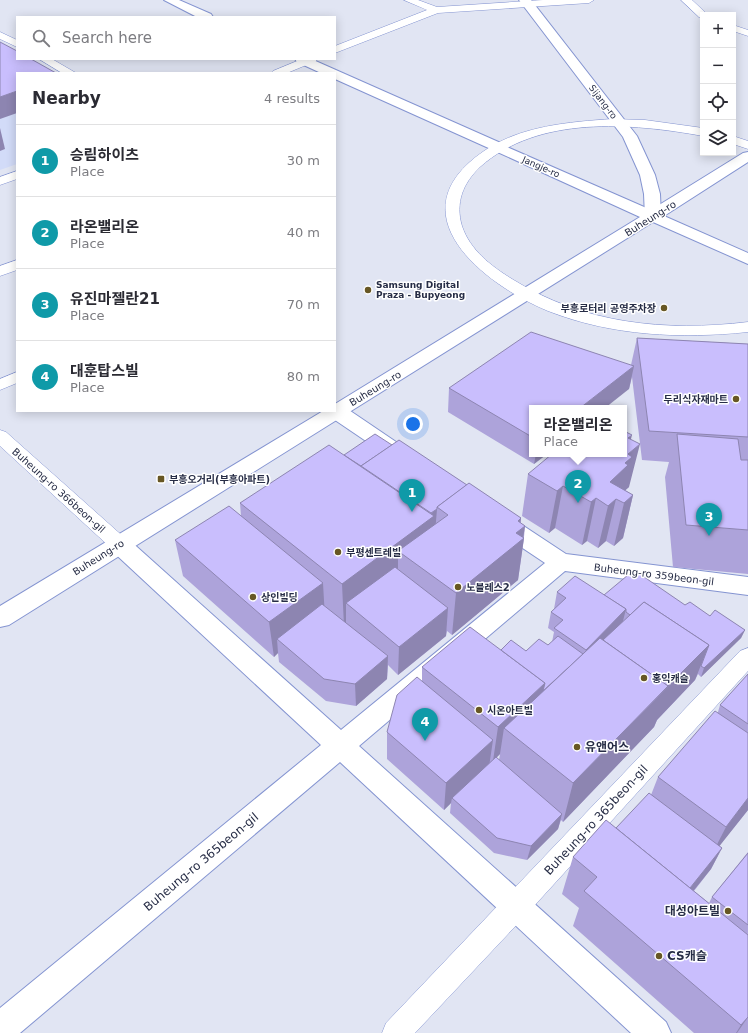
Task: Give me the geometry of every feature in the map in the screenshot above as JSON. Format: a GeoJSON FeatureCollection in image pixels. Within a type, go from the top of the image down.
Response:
{"type":"FeatureCollection","features":[{"type":"Feature","properties":{"kind":"street"},"geometry":{"type":"LineString","coordinates":[[170,0],[205,16]]}},
{"type":"Feature","properties":{"kind":"street","name":"Sijang-ro"},"geometry":{"type":"LineString","coordinates":[[527,2],[630,136],[642,156],[650,176],[653,196],[653,217]]}},
{"type":"Feature","properties":{"kind":"street"},"geometry":{"type":"LineString","coordinates":[[306,60],[330,72]]}},
{"type":"Feature","properties":{"kind":"street","name":"Jangje-ro"},"geometry":{"type":"LineString","coordinates":[[336,74],[748,259]]}},
{"type":"Feature","properties":{"kind":"street","name":"Buheung-ro"},"geometry":{"type":"LineString","coordinates":[[336,411],[527,295],[748,156]]}},
{"type":"Feature","properties":{"kind":"street"},"geometry":{"type":"LineString","coordinates":[[336,411],[415,465]]}},
{"type":"Feature","properties":{"kind":"street","name":"Buheung-ro"},"geometry":{"type":"LineString","coordinates":[[0,618],[334,412]]}},
{"type":"Feature","properties":{"kind":"street","name":"Buheung-ro 359beon-gil"},"geometry":{"type":"LineString","coordinates":[[482,509],[561,562],[748,586]]}},
{"type":"Feature","properties":{"kind":"street"},"geometry":{"type":"LineString","coordinates":[[119,544],[655,1033]]}},
{"type":"Feature","properties":{"kind":"street","name":"Buheung-ro 365beon-gil"},"geometry":{"type":"LineString","coordinates":[[0,1029],[561,562]]}},
{"type":"Feature","properties":{"kind":"lane"},"geometry":{"type":"LineString","coordinates":[[409,0],[436,10]]}},
{"type":"Feature","properties":{"kind":"lane"},"geometry":{"type":"LineString","coordinates":[[336,50],[436,10],[527,2],[589,0]]}},
{"type":"Feature","properties":{"kind":"lane"},"geometry":{"type":"LineString","coordinates":[[686,0],[700,12]]}},
{"type":"Feature","properties":{"kind":"lane"},"geometry":{"type":"LineString","coordinates":[[736,29],[748,33]]}},
{"type":"Feature","properties":{"kind":"lane"},"geometry":{"type":"LineString","coordinates":[[1,35],[16,43]]}},
{"type":"Feature","properties":{"kind":"lane"},"geometry":{"type":"LineString","coordinates":[[46,60],[68,72]]}},
{"type":"Feature","properties":{"kind":"lane"},"geometry":{"type":"LineString","coordinates":[[279,72],[306,60]]}},
{"type":"Feature","properties":{"kind":"lane"},"geometry":{"type":"LineString","coordinates":[[700,132],[655,124],[591,124],[540,132],[498,148],[472,166],[462,177],[456,189],[453,202],[453,215],[456,229],[463,242],[474,256],[506,283],[527,295],[576,314],[632,327],[691,331],[748,327]]}},
{"type":"Feature","properties":{"kind":"lane"},"geometry":{"type":"LineString","coordinates":[[736,141],[748,145]]}},
{"type":"Feature","properties":{"kind":"lane"},"geometry":{"type":"LineString","coordinates":[[0,181],[16,175]]}},
{"type":"Feature","properties":{"kind":"lane"},"geometry":{"type":"LineString","coordinates":[[0,272],[16,264]]}},
{"type":"Feature","properties":{"kind":"lane"},"geometry":{"type":"LineString","coordinates":[[0,385],[16,377]]}},
{"type":"Feature","properties":{"kind":"lane","name":"Buheung-ro 366beon-gil"},"geometry":{"type":"LineString","coordinates":[[0,436],[119,544]]}},
{"type":"Feature","properties":{"kind":"lane","name":"Buheung-ro 365beon-gil"},"geometry":{"type":"LineString","coordinates":[[396,1033],[516,907],[748,656]]}},
{"type":"Feature","properties":{"kind":"shaded area"},"geometry":{"type":"Polygon","coordinates":[[[0,41],[16,50],[16,60],[34,60],[55,72],[16,72],[16,164],[0,170],[0,41]]]}},
{"type":"Feature","properties":{"kind":"building"},"geometry":{"type":"Polygon","coordinates":[[[0,42],[16,50],[16,60],[33,60],[54,72],[16,72],[16,91],[0,97],[0,42]]]}},
{"type":"Feature","properties":{"kind":"building"},"geometry":{"type":"Polygon","coordinates":[[[531,332],[634,366],[584,405],[529,405],[529,435],[449,388],[531,332]]]}},
{"type":"Feature","properties":{"kind":"building"},"geometry":{"type":"Polygon","coordinates":[[[637,338],[748,344],[748,437],[649,431],[637,338]]]}},
{"type":"Feature","properties":{"kind":"building"},"geometry":{"type":"Polygon","coordinates":[[[627,432],[632,435],[628,438],[640,444],[628,454],[632,457],[625,463],[628,465],[610,482],[633,495],[624,503],[616,499],[608,506],[596,498],[591,502],[563,486],[557,491],[528,474],[548,457],[627,457],[627,432]]]}},
{"type":"Feature","properties":{"kind":"building"},"geometry":{"type":"Polygon","coordinates":[[[375,434],[392,445],[361,466],[344,455],[375,434]]]}},
{"type":"Feature","properties":{"kind":"building"},"geometry":{"type":"Polygon","coordinates":[[[677,434],[738,439],[741,460],[748,460],[748,530],[686,525],[677,434]]]}},
{"type":"Feature","properties":{"kind":"building"},"geometry":{"type":"Polygon","coordinates":[[[399,440],[467,485],[431,513],[361,466],[399,440]]]}},
{"type":"Feature","properties":{"kind":"building"},"geometry":{"type":"Polygon","coordinates":[[[329,445],[434,516],[342,584],[240,503],[329,445]]]}},
{"type":"Feature","properties":{"kind":"building"},"geometry":{"type":"Polygon","coordinates":[[[469,483],[521,518],[518,521],[525,526],[516,533],[524,538],[456,593],[398,551],[448,515],[437,507],[469,483]]]}},
{"type":"Feature","properties":{"kind":"building"},"geometry":{"type":"Polygon","coordinates":[[[229,506],[323,583],[269,622],[175,540],[229,506]]]}},
{"type":"Feature","properties":{"kind":"building"},"geometry":{"type":"Polygon","coordinates":[[[395,567],[448,608],[399,647],[346,603],[395,567]]]}},
{"type":"Feature","properties":{"kind":"building"},"geometry":{"type":"Polygon","coordinates":[[[634,570],[685,605],[690,602],[710,616],[715,610],[745,630],[704,668],[701,666],[709,645],[644,602],[630,615],[626,612],[626,609],[604,595],[634,570]]]}},
{"type":"Feature","properties":{"kind":"building"},"geometry":{"type":"Polygon","coordinates":[[[575,576],[626,609],[586,650],[554,628],[563,620],[551,612],[566,598],[557,592],[575,576]]]}},
{"type":"Feature","properties":{"kind":"building"},"geometry":{"type":"Polygon","coordinates":[[[644,602],[709,645],[668,686],[603,640],[644,602]]]}},
{"type":"Feature","properties":{"kind":"building"},"geometry":{"type":"Polygon","coordinates":[[[322,604],[388,656],[355,684],[324,679],[277,639],[322,604]]]}},
{"type":"Feature","properties":{"kind":"building"},"geometry":{"type":"Polygon","coordinates":[[[470,627],[545,683],[498,727],[422,667],[470,627]]]}},
{"type":"Feature","properties":{"kind":"building"},"geometry":{"type":"Polygon","coordinates":[[[558,636],[583,654],[543,691],[545,683],[501,650],[511,640],[526,651],[539,639],[548,645],[558,636]]]}},
{"type":"Feature","properties":{"kind":"building"},"geometry":{"type":"Polygon","coordinates":[[[600,638],[668,686],[573,783],[504,728],[600,638]]]}},
{"type":"Feature","properties":{"kind":"building"},"geometry":{"type":"Polygon","coordinates":[[[748,674],[748,724],[720,705],[748,674]]]}},
{"type":"Feature","properties":{"kind":"building"},"geometry":{"type":"Polygon","coordinates":[[[417,677],[493,740],[446,783],[387,732],[397,695],[417,677]]]}},
{"type":"Feature","properties":{"kind":"building"},"geometry":{"type":"Polygon","coordinates":[[[715,711],[748,733],[748,798],[726,827],[658,777],[715,711]]]}},
{"type":"Feature","properties":{"kind":"building"},"geometry":{"type":"Polygon","coordinates":[[[496,757],[562,814],[531,846],[497,838],[452,798],[496,757]]]}},
{"type":"Feature","properties":{"kind":"building"},"geometry":{"type":"Polygon","coordinates":[[[649,793],[722,848],[690,888],[616,828],[649,793]]]}},
{"type":"Feature","properties":{"kind":"building"},"geometry":{"type":"Polygon","coordinates":[[[606,820],[748,935],[748,1017],[741,1025],[584,891],[597,877],[573,857],[606,820]]]}},
{"type":"Feature","properties":{"kind":"building"},"geometry":{"type":"Polygon","coordinates":[[[748,853],[748,925],[712,897],[748,853]]]}},
{"type":"Feature","properties":{"kind":"place","name":"Samsung Digital Praza - Bupyeong"},"geometry":{"type":"Point","coordinates":[368,290]}},
{"type":"Feature","properties":{"kind":"place","name":"부흥로터리 공영주차장"},"geometry":{"type":"Point","coordinates":[664,308]}},
{"type":"Feature","properties":{"kind":"place","name":"두리식자재마트"},"geometry":{"type":"Point","coordinates":[736,399]}},
{"type":"Feature","properties":{"kind":"place","name":"부흥오거리(부흥아파트)"},"geometry":{"type":"Point","coordinates":[161,479]}},
{"type":"Feature","properties":{"kind":"place","name":"라온밸리온"},"geometry":{"type":"Point","coordinates":[578,503]}},
{"type":"Feature","properties":{"kind":"place","name":"승림하이츠"},"geometry":{"type":"Point","coordinates":[412,512]}},
{"type":"Feature","properties":{"kind":"place","name":"유진마젤란21"},"geometry":{"type":"Point","coordinates":[709,536]}},
{"type":"Feature","properties":{"kind":"place","name":"부평센트레빌"},"geometry":{"type":"Point","coordinates":[338,552]}},
{"type":"Feature","properties":{"kind":"place","name":"노블레스2"},"geometry":{"type":"Point","coordinates":[458,587]}},
{"type":"Feature","properties":{"kind":"place","name":"상인빌딩"},"geometry":{"type":"Point","coordinates":[253,597]}},
{"type":"Feature","properties":{"kind":"place","name":"홍익캐슬"},"geometry":{"type":"Point","coordinates":[644,678]}},
{"type":"Feature","properties":{"kind":"place","name":"시온아트빌"},"geometry":{"type":"Point","coordinates":[479,710]}},
{"type":"Feature","properties":{"kind":"place","name":"대훈탑스빌"},"geometry":{"type":"Point","coordinates":[425,741]}},
{"type":"Feature","properties":{"kind":"place","name":"유앤어스"},"geometry":{"type":"Point","coordinates":[577,747]}},
{"type":"Feature","properties":{"kind":"place","name":"대성아트빌"},"geometry":{"type":"Point","coordinates":[728,911]}},
{"type":"Feature","properties":{"kind":"place","name":"CS캐슬"},"geometry":{"type":"Point","coordinates":[659,956]}}]}
